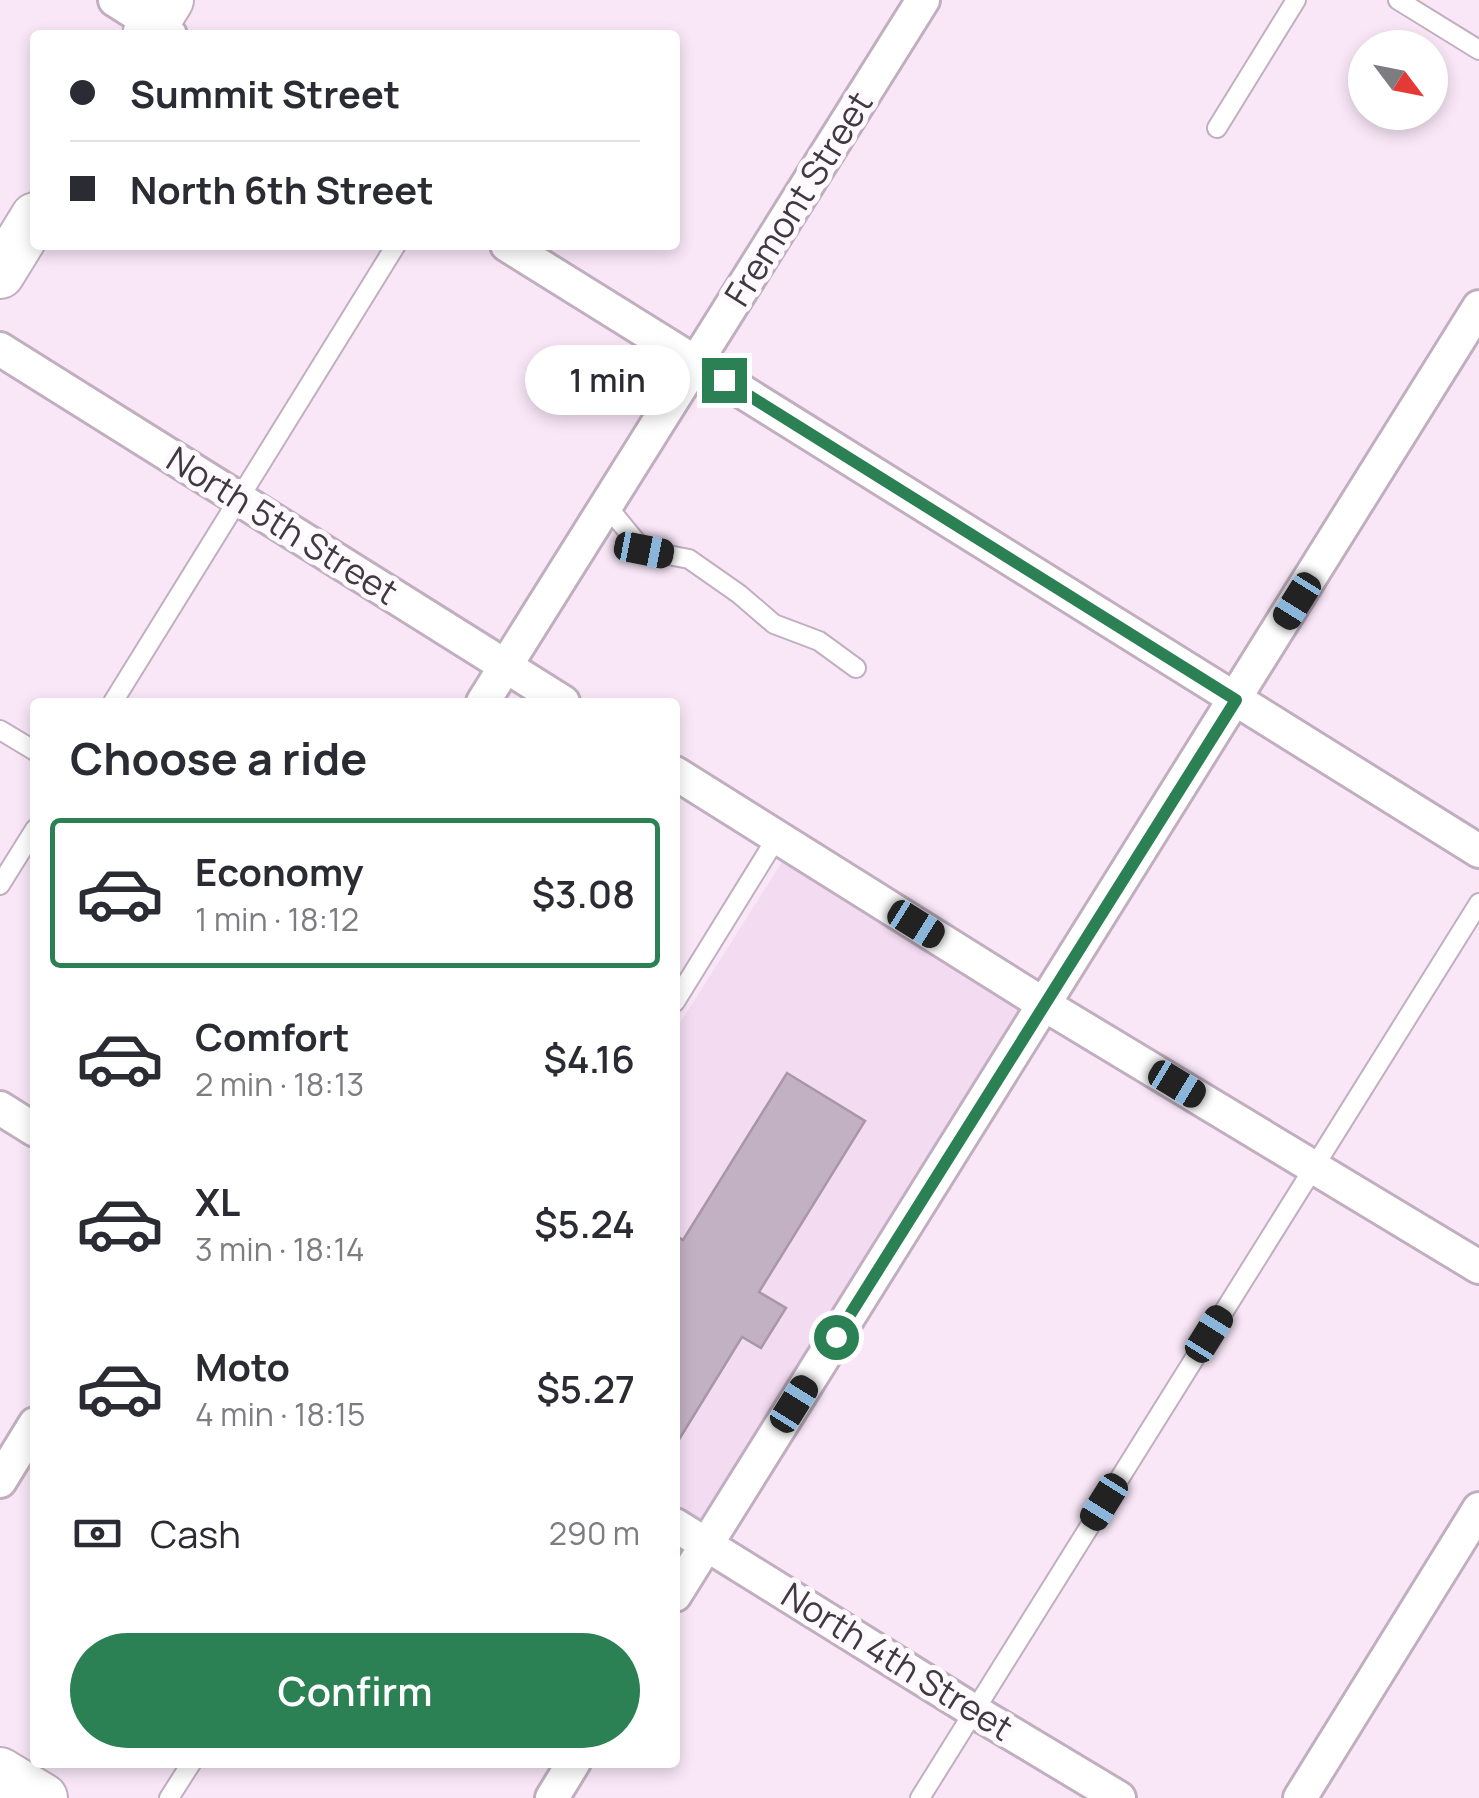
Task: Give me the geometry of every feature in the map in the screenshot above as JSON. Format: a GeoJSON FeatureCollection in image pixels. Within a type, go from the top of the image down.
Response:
{"type":"FeatureCollection","features":[{"type":"Feature","properties":{"kind":"street","name":"Fremont Street"},"geometry":{"type":"LineString","coordinates":[[486,698],[923,0]]}},
{"type":"Feature","properties":{"kind":"street"},"geometry":{"type":"LineString","coordinates":[[0,274],[30,225]]}},
{"type":"Feature","properties":{"kind":"street"},"geometry":{"type":"LineString","coordinates":[[515,250],[1479,851]]}},
{"type":"Feature","properties":{"kind":"street"},"geometry":{"type":"LineString","coordinates":[[680,1587],[1479,307]]}},
{"type":"Feature","properties":{"kind":"street","name":"North 5th Street"},"geometry":{"type":"LineString","coordinates":[[0,349],[557,698]]}},
{"type":"Feature","properties":{"kind":"street"},"geometry":{"type":"LineString","coordinates":[[680,775],[1045,1004],[1479,1267]]}},
{"type":"Feature","properties":{"kind":"street"},"geometry":{"type":"LineString","coordinates":[[0,1108],[30,1127]]}},
{"type":"Feature","properties":{"kind":"street"},"geometry":{"type":"LineString","coordinates":[[0,1481],[30,1432]]}},
{"type":"Feature","properties":{"kind":"street"},"geometry":{"type":"LineString","coordinates":[[1300,1798],[1479,1509]]}},
{"type":"Feature","properties":{"kind":"street","name":"North 4th Street"},"geometry":{"type":"LineString","coordinates":[[680,1529],[1119,1798]]}},
{"type":"Feature","properties":{"kind":"street"},"geometry":{"type":"LineString","coordinates":[[552,1798],[570,1768]]}},
{"type":"Feature","properties":{"kind":"street"},"geometry":{"type":"LineString","coordinates":[[0,1772],[43,1798]]}},
{"type":"Feature","properties":{"kind":"lane"},"geometry":{"type":"LineString","coordinates":[[1217,128],[1296,0]]}},
{"type":"Feature","properties":{"kind":"lane"},"geometry":{"type":"LineString","coordinates":[[1398,0],[1479,50]]}},
{"type":"Feature","properties":{"kind":"lane"},"geometry":{"type":"LineString","coordinates":[[116,698],[393,250]]}},
{"type":"Feature","properties":{"kind":"lane"},"geometry":{"type":"LineString","coordinates":[[607,506],[644,550],[689,559],[774,624],[820,641],[856,668]]}},
{"type":"Feature","properties":{"kind":"lane"},"geometry":{"type":"LineString","coordinates":[[0,730],[30,748]]}},
{"type":"Feature","properties":{"kind":"lane"},"geometry":{"type":"LineString","coordinates":[[0,886],[30,837]]}},
{"type":"Feature","properties":{"kind":"lane"},"geometry":{"type":"LineString","coordinates":[[680,994],[777,837]]}},
{"type":"Feature","properties":{"kind":"lane"},"geometry":{"type":"LineString","coordinates":[[920,1798],[1479,903]]}},
{"type":"Feature","properties":{"kind":"lane"},"geometry":{"type":"LineString","coordinates":[[169,1798],[188,1768]]}},
{"type":"Feature","properties":{"kind":"shaded area"},"geometry":{"type":"Polygon","coordinates":[[[792,846],[1045,1005],[705,1544],[680,1528],[680,1023],[792,846]]]}},
{"type":"Feature","properties":{"kind":"building"},"geometry":{"type":"Polygon","coordinates":[[[787,1073],[865,1121],[759,1292],[786,1308],[761,1348],[742,1337],[680,1438],[680,1238],[683,1240],[787,1073]]]}},
{"type":"Feature","properties":{"kind":"route"},"geometry":{"type":"LineString","coordinates":[[724,380],[1236,700],[836,1337]]}}]}
